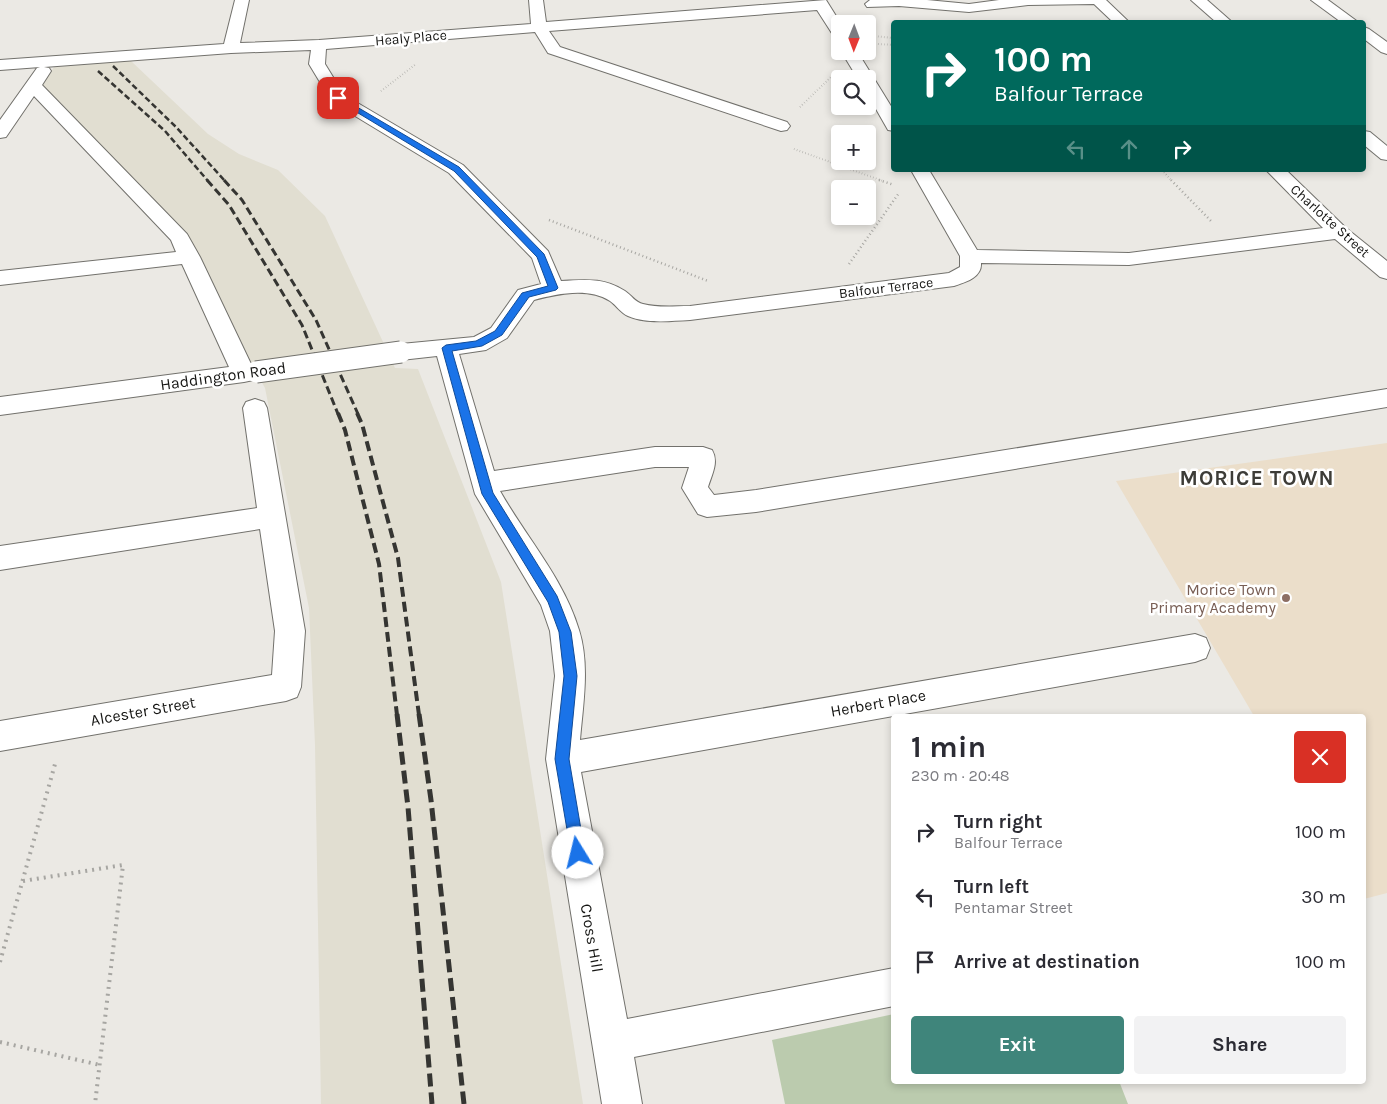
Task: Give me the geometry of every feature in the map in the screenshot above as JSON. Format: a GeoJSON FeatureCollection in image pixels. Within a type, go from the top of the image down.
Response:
{"type":"FeatureCollection","features":[{"type":"Feature","properties":{"kind":"street"},"geometry":{"type":"LineString","coordinates":[[231,48],[242,0]]}},
{"type":"Feature","properties":{"kind":"street"},"geometry":{"type":"LineString","coordinates":[[536,0],[538,27],[554,50],[781,126]]}},
{"type":"Feature","properties":{"kind":"street"},"geometry":{"type":"LineString","coordinates":[[872,4],[898,2],[969,8],[1028,1],[1098,0],[1119,20]]}},
{"type":"Feature","properties":{"kind":"street"},"geometry":{"type":"LineString","coordinates":[[1198,0],[1222,20]]}},
{"type":"Feature","properties":{"kind":"street"},"geometry":{"type":"LineString","coordinates":[[1318,0],[1347,20]]}},
{"type":"Feature","properties":{"kind":"street"},"geometry":{"type":"LineString","coordinates":[[821,3],[831,20]]}},
{"type":"Feature","properties":{"kind":"street","name":"Healy Place"},"geometry":{"type":"LineString","coordinates":[[0,65],[231,48],[319,45],[821,3]]}},
{"type":"Feature","properties":{"kind":"street"},"geometry":{"type":"LineString","coordinates":[[1366,33],[1387,49]]}},
{"type":"Feature","properties":{"kind":"street"},"geometry":{"type":"LineString","coordinates":[[319,45],[318,64],[338,98],[456,169],[541,256],[553,288]]}},
{"type":"Feature","properties":{"kind":"street"},"geometry":{"type":"LineString","coordinates":[[0,133],[50,61]]}},
{"type":"Feature","properties":{"kind":"street"},"geometry":{"type":"LineString","coordinates":[[33,85],[180,238],[250,373]]}},
{"type":"Feature","properties":{"kind":"street"},"geometry":{"type":"LineString","coordinates":[[876,95],[891,121]]}},
{"type":"Feature","properties":{"kind":"street"},"geometry":{"type":"LineString","coordinates":[[1366,138],[1387,154]]}},
{"type":"Feature","properties":{"kind":"street"},"geometry":{"type":"LineString","coordinates":[[921,172],[970,256],[1130,259],[1339,232]]}},
{"type":"Feature","properties":{"kind":"street","name":"Charlotte Street"},"geometry":{"type":"LineString","coordinates":[[1277,172],[1339,232],[1387,272]]}},
{"type":"Feature","properties":{"kind":"street","name":"Balfour Terrace"},"geometry":{"type":"LineString","coordinates":[[446,348],[478,344],[499,333],[526,295],[553,288],[596,286],[618,296],[634,310],[656,314],[690,313],[954,279],[971,270],[970,256]]}},
{"type":"Feature","properties":{"kind":"street"},"geometry":{"type":"LineString","coordinates":[[0,278],[190,257]]}},
{"type":"Feature","properties":{"kind":"street","name":"Haddington Road"},"geometry":{"type":"LineString","coordinates":[[0,406],[401,352],[446,348]]}},
{"type":"Feature","properties":{"kind":"street","name":"Cross Hill"},"geometry":{"type":"LineString","coordinates":[[446,348],[488,494],[553,600],[565,632],[570,676],[562,759],[622,1104]]}},
{"type":"Feature","properties":{"kind":"street"},"geometry":{"type":"LineString","coordinates":[[485,483],[655,457],[703,457],[702,467],[695,488],[707,506],[766,499],[1387,398]]}},
{"type":"Feature","properties":{"kind":"street"},"geometry":{"type":"LineString","coordinates":[[0,558],[273,516],[255,408]]}},
{"type":"Feature","properties":{"kind":"street","name":"Alcester Street"},"geometry":{"type":"LineString","coordinates":[[0,736],[286,687],[290,631],[273,516]]}},
{"type":"Feature","properties":{"kind":"street","name":"Herbert Place"},"geometry":{"type":"LineString","coordinates":[[562,759],[1194,648]]}},
{"type":"Feature","properties":{"kind":"street"},"geometry":{"type":"LineString","coordinates":[[610,1042],[891,988]]}},
{"type":"Feature","properties":{"kind":"path"},"geometry":{"type":"LineString","coordinates":[[357,110],[454,34]]}},
{"type":"Feature","properties":{"kind":"path"},"geometry":{"type":"LineString","coordinates":[[876,35],[891,38]]}},
{"type":"Feature","properties":{"kind":"path"},"geometry":{"type":"LineString","coordinates":[[781,126],[845,60]]}},
{"type":"Feature","properties":{"kind":"path"},"geometry":{"type":"LineString","coordinates":[[790,148],[894,184]]}},
{"type":"Feature","properties":{"kind":"path"},"geometry":{"type":"LineString","coordinates":[[1164,172],[1233,245]]}},
{"type":"Feature","properties":{"kind":"path"},"geometry":{"type":"LineString","coordinates":[[828,295],[903,188]]}},
{"type":"Feature","properties":{"kind":"path"},"geometry":{"type":"LineString","coordinates":[[552,220],[709,282]]}},
{"type":"Feature","properties":{"kind":"path"},"geometry":{"type":"LineString","coordinates":[[0,962],[66,725]]}},
{"type":"Feature","properties":{"kind":"path"},"geometry":{"type":"LineString","coordinates":[[22,881],[123,865],[96,1104]]}},
{"type":"Feature","properties":{"kind":"path"},"geometry":{"type":"LineString","coordinates":[[0,1042],[100,1065]]}},
{"type":"Feature","properties":{"kind":"shaded area"},"geometry":{"type":"Polygon","coordinates":[[[131,61],[208,134],[239,154],[278,170],[325,216],[395,368],[418,369],[501,582],[583,1104],[321,1104],[315,745],[309,608],[265,388],[191,243],[42,86],[54,67],[131,61]]]}},
{"type":"Feature","properties":{"kind":"shaded area","name":"Morice Town Primary Academy"},"geometry":{"type":"Polygon","coordinates":[[[1387,443],[1387,893],[1366,898],[1366,714],[1253,714],[1116,481],[1387,443]]]}},
{"type":"Feature","properties":{"kind":"green space"},"geometry":{"type":"Polygon","coordinates":[[[891,1015],[891,1084],[1120,1084],[1128,1104],[785,1104],[772,1040],[891,1015]]]}},
{"type":"Feature","properties":{"kind":"railway"},"geometry":{"type":"LineString","coordinates":[[113,66],[176,127],[225,181]]}},
{"type":"Feature","properties":{"kind":"railway"},"geometry":{"type":"LineString","coordinates":[[98,71],[165,131],[208,181]]}},
{"type":"Feature","properties":{"kind":"railway"},"geometry":{"type":"LineString","coordinates":[[207,180],[229,205],[302,325],[338,414]]}},
{"type":"Feature","properties":{"kind":"railway"},"geometry":{"type":"LineString","coordinates":[[224,180],[242,200],[316,320],[358,414]]}},
{"type":"Feature","properties":{"kind":"railway"},"geometry":{"type":"LineString","coordinates":[[338,413],[345,430],[379,564],[397,715]]}},
{"type":"Feature","properties":{"kind":"railway"},"geometry":{"type":"LineString","coordinates":[[357,413],[362,424],[398,558],[419,715]]}},
{"type":"Feature","properties":{"kind":"railway"},"geometry":{"type":"LineString","coordinates":[[397,714],[408,807],[432,1104]]}},
{"type":"Feature","properties":{"kind":"railway"},"geometry":{"type":"LineString","coordinates":[[419,714],[431,800],[464,1104]]}},
{"type":"Feature","properties":{"kind":"place","name":"Morice Town Primary Academy"},"geometry":{"type":"Point","coordinates":[1286,598]}},
{"type":"Feature","properties":{"kind":"district","name":"MORICE TOWN"},"geometry":{"type":"Point","coordinates":[1257,478]}},
{"type":"Feature","properties":{"kind":"route"},"geometry":{"type":"LineString","coordinates":[[338,98],[456,169],[541,256],[553,288],[526,295],[499,333],[478,344],[446,348],[488,494],[553,600],[565,632],[570,676],[562,759],[578,853]]}}]}
